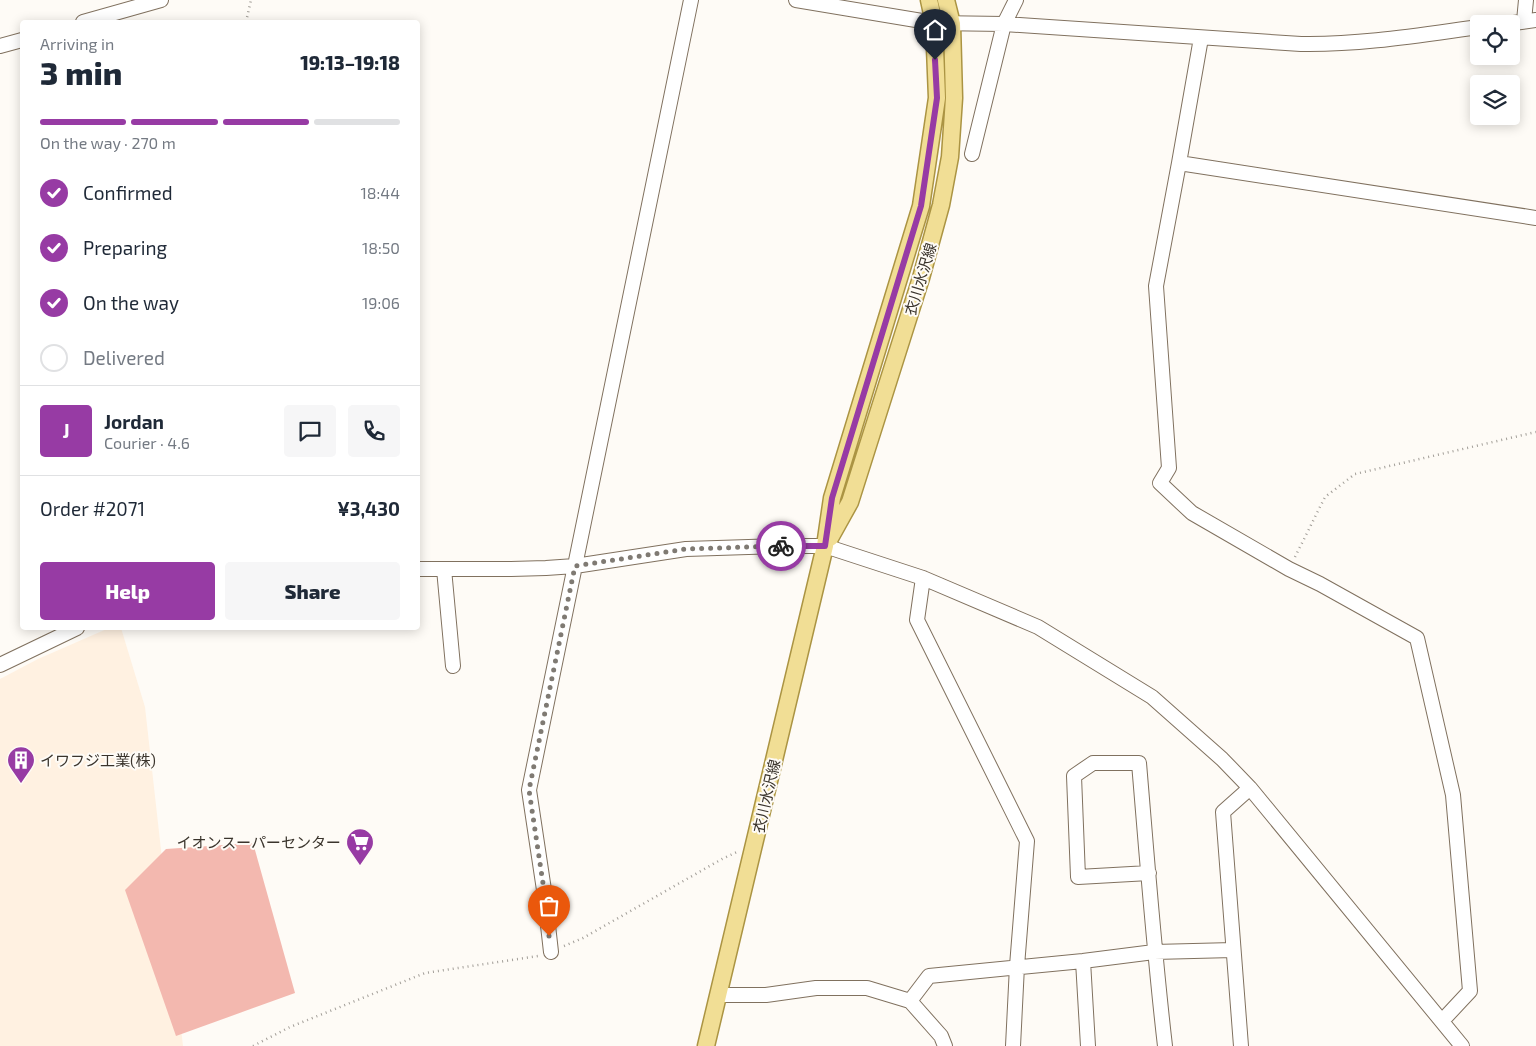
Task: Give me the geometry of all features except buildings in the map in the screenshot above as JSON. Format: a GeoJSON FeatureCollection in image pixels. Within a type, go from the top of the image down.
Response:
{"type":"FeatureCollection","features":[{"type":"Feature","properties":{"kind":"main road","name":"衣川水沢線"},"geometry":{"type":"LineString","coordinates":[[706,1046],[825,546],[832,498],[921,206],[937,98],[934,22],[929,0]]}},
{"type":"Feature","properties":{"kind":"main road","name":"衣川水沢線"},"geometry":{"type":"LineString","coordinates":[[825,546],[850,502],[918,287],[941,205],[950,156],[954,98],[952,24],[946,0]]}},
{"type":"Feature","properties":{"kind":"street"},"geometry":{"type":"LineString","coordinates":[[90,20],[161,0]]}},
{"type":"Feature","properties":{"kind":"street"},"geometry":{"type":"LineString","coordinates":[[551,952],[529,790],[691,0]]}},
{"type":"Feature","properties":{"kind":"street"},"geometry":{"type":"LineString","coordinates":[[796,0],[952,24],[1004,24],[1301,44],[1334,44],[1470,28]]}},
{"type":"Feature","properties":{"kind":"street"},"geometry":{"type":"LineString","coordinates":[[972,154],[1004,24],[1016,0]]}},
{"type":"Feature","properties":{"kind":"street"},"geometry":{"type":"LineString","coordinates":[[1526,0],[1530,21]]}},
{"type":"Feature","properties":{"kind":"street"},"geometry":{"type":"LineString","coordinates":[[1201,38],[1156,286],[1169,468],[1160,483],[1192,513],[1289,569],[1320,584],[1417,638],[1453,795],[1470,991],[1442,1021]]}},
{"type":"Feature","properties":{"kind":"street"},"geometry":{"type":"LineString","coordinates":[[0,46],[20,41]]}},
{"type":"Feature","properties":{"kind":"street"},"geometry":{"type":"LineString","coordinates":[[1179,163],[1536,218]]}},
{"type":"Feature","properties":{"kind":"street"},"geometry":{"type":"LineString","coordinates":[[420,568],[511,569],[575,566],[686,549],[825,546],[923,578],[1038,627],[1144,692],[1222,759],[1250,788],[1462,1046]]}},
{"type":"Feature","properties":{"kind":"street"},"geometry":{"type":"LineString","coordinates":[[444,569],[453,666]]}},
{"type":"Feature","properties":{"kind":"street"},"geometry":{"type":"LineString","coordinates":[[923,578],[917,620],[1027,841],[1013,1046]]}},
{"type":"Feature","properties":{"kind":"street"},"geometry":{"type":"LineString","coordinates":[[0,665],[72,630]]}},
{"type":"Feature","properties":{"kind":"street"},"geometry":{"type":"LineString","coordinates":[[1149,873],[1078,877],[1074,776],[1093,763],[1139,763],[1149,873],[1154,952],[1165,1046]]}},
{"type":"Feature","properties":{"kind":"street"},"geometry":{"type":"LineString","coordinates":[[1241,1046],[1223,812],[1250,788]]}},
{"type":"Feature","properties":{"kind":"street"},"geometry":{"type":"LineString","coordinates":[[910,1001],[929,976],[1154,952],[1233,950]]}},
{"type":"Feature","properties":{"kind":"street"},"geometry":{"type":"LineString","coordinates":[[1083,961],[1088,1046]]}},
{"type":"Feature","properties":{"kind":"street"},"geometry":{"type":"LineString","coordinates":[[718,995],[766,995],[816,988],[867,988],[910,1001],[941,1036],[945,1046]]}},
{"type":"Feature","properties":{"kind":"path"},"geometry":{"type":"LineString","coordinates":[[246,20],[251,0]]}},
{"type":"Feature","properties":{"kind":"path"},"geometry":{"type":"LineString","coordinates":[[1289,569],[1325,497],[1355,474],[1536,432]]}},
{"type":"Feature","properties":{"kind":"path"},"geometry":{"type":"LineString","coordinates":[[253,1046],[299,1024],[425,973],[532,958],[551,952],[583,938],[722,859],[754,845]]}},
{"type":"Feature","properties":{"kind":"shaded area"},"geometry":{"type":"Polygon","coordinates":[[[104,630],[122,630],[145,707],[183,1046],[0,1046],[0,679],[38,659],[104,630]]]}},
{"type":"Feature","properties":{"kind":"shaded area"},"geometry":{"type":"Polygon","coordinates":[[[253,843],[295,993],[176,1036],[125,890],[166,849],[253,843]]]}},
{"type":"Feature","properties":{"kind":"way so far"},"geometry":{"type":"LineString","coordinates":[[549,936],[529,790],[575,566],[686,549],[781,546]]}},
{"type":"Feature","properties":{"kind":"place","name":"イワフジ工業(株)"},"geometry":{"type":"Point","coordinates":[21,784]}},
{"type":"Feature","properties":{"kind":"place","name":"イオンスーパーセンター"},"geometry":{"type":"Point","coordinates":[360,866]}},
{"type":"Feature","properties":{"kind":"route"},"geometry":{"type":"LineString","coordinates":[[781,546],[825,546],[832,498],[921,206],[937,98],[935,60]]}}]}
